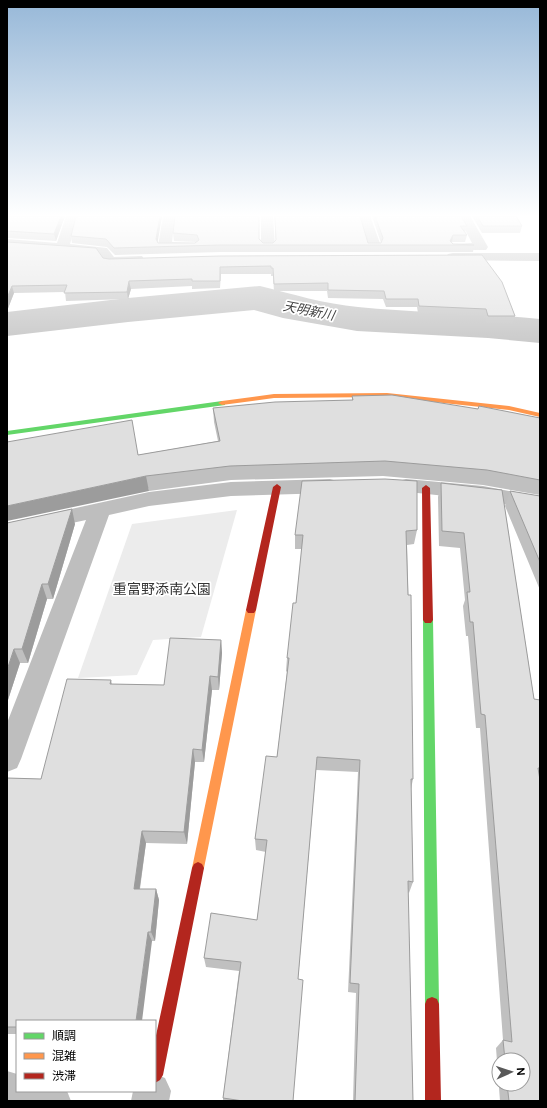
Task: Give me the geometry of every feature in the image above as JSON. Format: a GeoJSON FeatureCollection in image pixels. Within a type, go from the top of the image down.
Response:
{"type":"FeatureCollection","features":[{"type":"Feature","properties":{"kind":"street"},"geometry":{"type":"LineString","coordinates":[[7,433],[274,396],[387,395],[509,408],[540,416]]}},
{"type":"Feature","properties":{"kind":"street"},"geometry":{"type":"LineString","coordinates":[[390,484],[483,493],[540,504]]}},
{"type":"Feature","properties":{"kind":"street"},"geometry":{"type":"LineString","coordinates":[[7,530],[149,499],[216,491],[277,487],[352,485]]}},
{"type":"Feature","properties":{"kind":"street"},"geometry":{"type":"LineString","coordinates":[[156,1070],[277,487]]}},
{"type":"Feature","properties":{"kind":"street"},"geometry":{"type":"LineString","coordinates":[[426,488],[433,1101]]}},
{"type":"Feature","properties":{"kind":"street"},"geometry":{"type":"LineString","coordinates":[[7,758],[101,510]]}},
{"type":"Feature","properties":{"kind":"street"},"geometry":{"type":"LineString","coordinates":[[7,1090],[52,1101]]}},
{"type":"Feature","properties":{"kind":"green space","name":"重富野添南公園"},"geometry":{"type":"Polygon","coordinates":[[[237,510],[201,637],[153,640],[137,675],[78,678],[132,524],[237,510]]]}},
{"type":"Feature","properties":{"kind":"building"},"geometry":{"type":"Polygon","coordinates":[[[7,268],[220,268],[220,281],[192,281],[192,279],[129,281],[127,292],[64,293],[67,285],[12,286],[7,298],[7,268]]]}},
{"type":"Feature","properties":{"kind":"building"},"geometry":{"type":"Polygon","coordinates":[[[271,268],[491,268],[502,282],[515,316],[488,316],[486,309],[419,306],[418,299],[386,299],[384,291],[328,290],[328,283],[274,284],[273,268],[271,268]]]}},
{"type":"Feature","properties":{"kind":"building"},"geometry":{"type":"Polygon","coordinates":[[[392,395],[478,409],[479,406],[540,418],[540,480],[487,470],[385,461],[230,466],[146,476],[7,506],[7,442],[132,420],[138,455],[220,441],[213,408],[275,402],[353,400],[352,396],[392,395]]]}},
{"type":"Feature","properties":{"kind":"building"},"geometry":{"type":"Polygon","coordinates":[[[385,479],[417,481],[417,530],[406,531],[408,595],[411,595],[413,779],[411,779],[413,882],[408,881],[413,1101],[355,1101],[359,984],[350,983],[360,760],[317,757],[298,979],[303,980],[293,1101],[243,1101],[223,1098],[241,962],[204,958],[211,913],[257,920],[267,840],[255,839],[266,756],[277,757],[289,658],[287,658],[293,603],[296,603],[303,535],[295,535],[302,481],[385,479]]]}},
{"type":"Feature","properties":{"kind":"building"},"geometry":{"type":"Polygon","coordinates":[[[441,483],[502,490],[534,699],[540,700],[540,768],[538,768],[540,780],[540,1101],[509,1101],[508,1092],[531,1092],[531,1052],[504,1052],[503,1040],[512,1042],[485,715],[481,714],[473,622],[470,622],[467,592],[470,592],[464,533],[442,531],[441,483]]]}},
{"type":"Feature","properties":{"kind":"building"},"geometry":{"type":"Polygon","coordinates":[[[510,491],[540,496],[540,562],[510,491]]]}},
{"type":"Feature","properties":{"kind":"building"},"geometry":{"type":"Polygon","coordinates":[[[72,509],[48,584],[42,584],[22,649],[14,649],[7,670],[7,523],[72,509]]]}},
{"type":"Feature","properties":{"kind":"building"},"geometry":{"type":"Polygon","coordinates":[[[170,638],[221,640],[218,677],[210,676],[202,750],[193,749],[184,832],[142,831],[134,889],[156,889],[151,932],[148,932],[136,1020],[16,1020],[16,1027],[7,1027],[7,778],[41,779],[67,679],[111,680],[110,684],[164,685],[170,638]]]}},
{"type":"Feature","properties":{"kind":"waterway","name":"天明新川"},"geometry":{"type":"LineString","coordinates":[[7,324],[128,310],[260,298],[264,301],[270,301],[283,306],[357,319],[488,326],[540,331]]}},
{"type":"Feature","properties":{"kind":"traffic: fast"},"geometry":{"type":"LineString","coordinates":[[7,433],[222,403]]}},
{"type":"Feature","properties":{"kind":"traffic: fast"},"geometry":{"type":"LineString","coordinates":[[428,620],[432,1004]]}},
{"type":"Feature","properties":{"kind":"traffic: slow"},"geometry":{"type":"LineString","coordinates":[[222,403],[274,396],[387,395],[509,408],[540,415]]}},
{"type":"Feature","properties":{"kind":"traffic: slow"},"geometry":{"type":"LineString","coordinates":[[198,868],[251,610]]}},
{"type":"Feature","properties":{"kind":"traffic: jam"},"geometry":{"type":"LineString","coordinates":[[251,610],[277,487]]}},
{"type":"Feature","properties":{"kind":"traffic: jam"},"geometry":{"type":"LineString","coordinates":[[426,488],[428,620]]}},
{"type":"Feature","properties":{"kind":"traffic: jam"},"geometry":{"type":"LineString","coordinates":[[156,1070],[198,868]]}},
{"type":"Feature","properties":{"kind":"traffic: jam"},"geometry":{"type":"LineString","coordinates":[[432,1004],[433,1101]]}}]}
